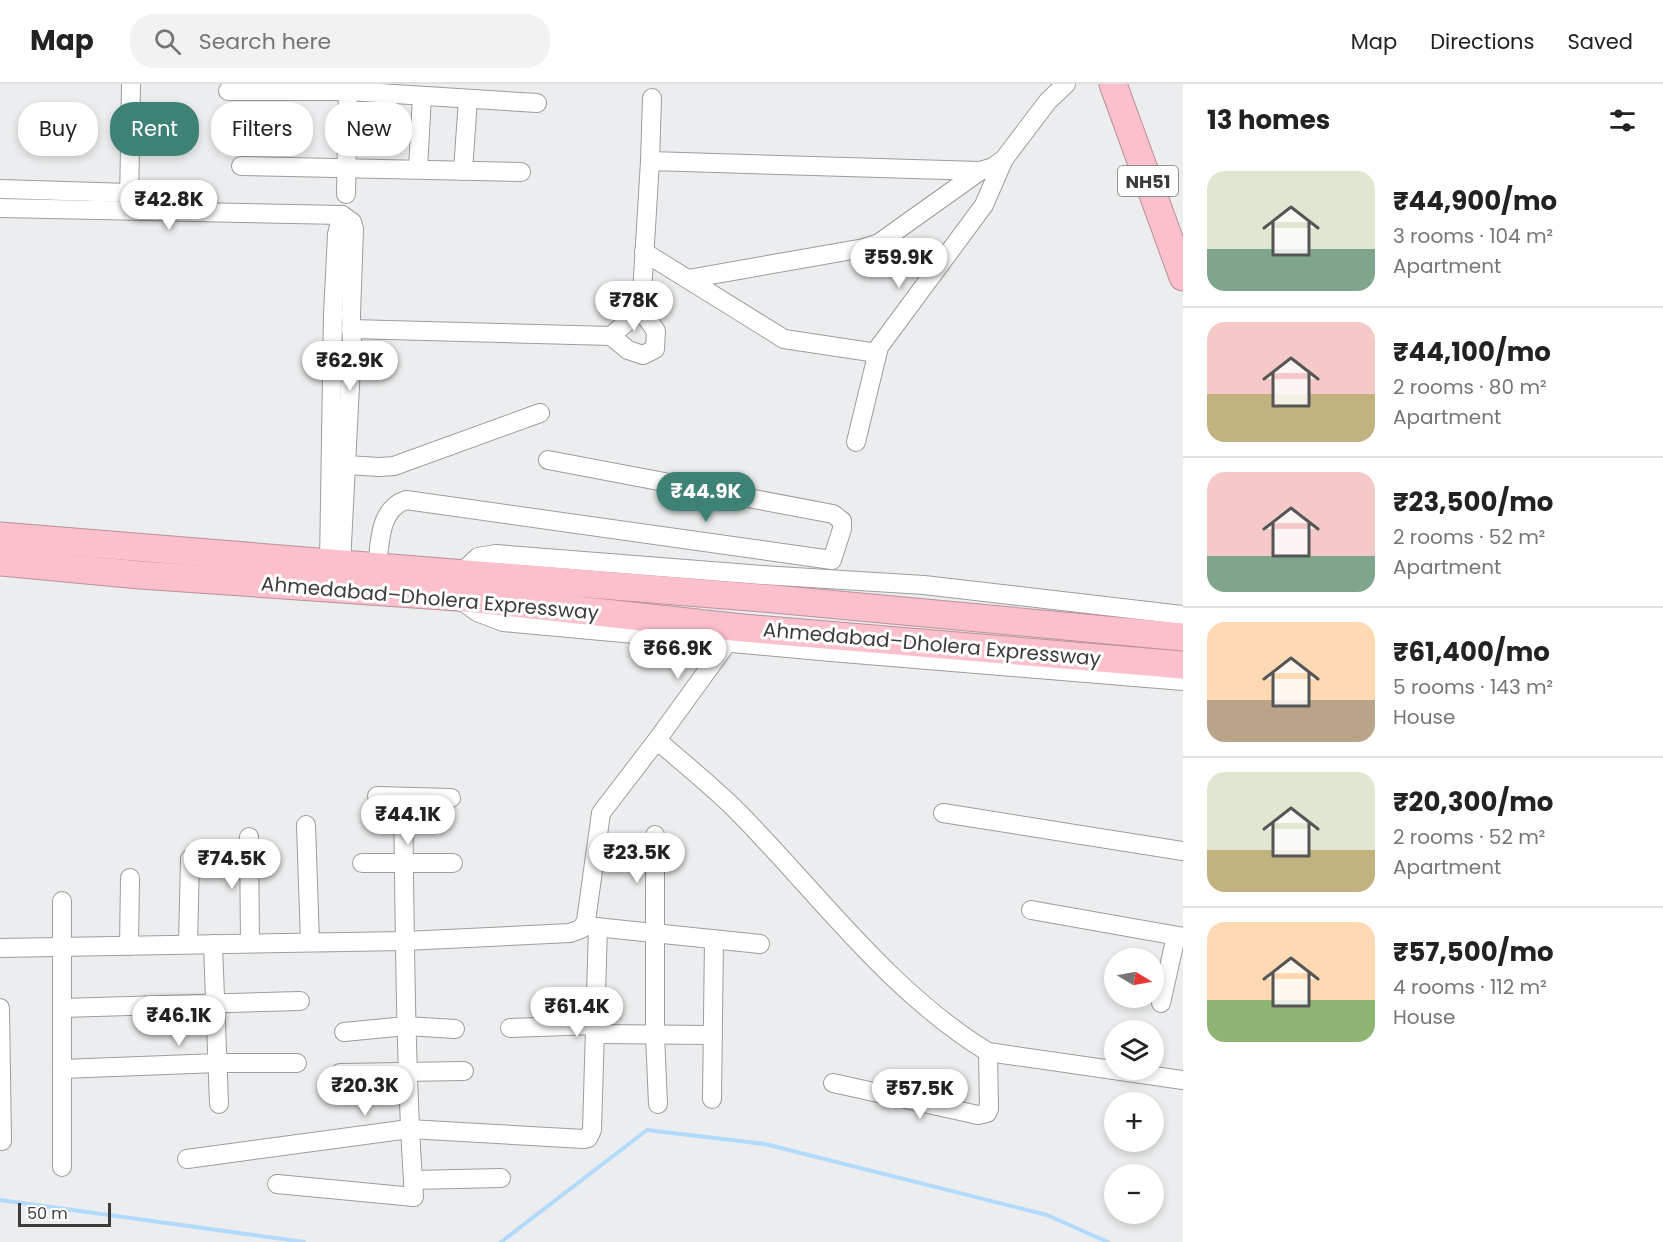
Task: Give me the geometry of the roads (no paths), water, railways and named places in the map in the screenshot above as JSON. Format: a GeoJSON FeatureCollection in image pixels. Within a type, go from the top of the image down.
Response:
{"type":"FeatureCollection","features":[{"type":"Feature","properties":{"kind":"highway","name":"NH51"},"geometry":{"type":"LineString","coordinates":[[1113,84],[1183,277]]}},
{"type":"Feature","properties":{"kind":"highway","name":"NH51"},"geometry":{"type":"LineString","coordinates":[[1133,84],[1183,227]]}},
{"type":"Feature","properties":{"kind":"highway","name":"Ahmedabad–Dholera Expressway"},"geometry":{"type":"LineString","coordinates":[[0,536],[377,567],[459,585],[743,628],[1183,665]]}},
{"type":"Feature","properties":{"kind":"highway","name":"Ahmedabad–Dholera Expressway"},"geometry":{"type":"LineString","coordinates":[[0,562],[140,575],[459,585],[774,599],[1183,636]]}},
{"type":"Feature","properties":{"kind":"street"},"geometry":{"type":"LineString","coordinates":[[129,212],[131,84]]}},
{"type":"Feature","properties":{"kind":"street"},"geometry":{"type":"LineString","coordinates":[[856,442],[877,353],[882,342],[984,205],[1004,159],[1048,101],[1066,84]]}},
{"type":"Feature","properties":{"kind":"street"},"geometry":{"type":"LineString","coordinates":[[346,194],[347,88]]}},
{"type":"Feature","properties":{"kind":"street"},"geometry":{"type":"LineString","coordinates":[[228,91],[347,88],[422,96],[537,103]]}},
{"type":"Feature","properties":{"kind":"street"},"geometry":{"type":"LineString","coordinates":[[418,170],[422,96]]}},
{"type":"Feature","properties":{"kind":"street"},"geometry":{"type":"LineString","coordinates":[[347,326],[610,336],[628,350],[643,355],[654,348],[656,331],[641,310],[652,98]]}},
{"type":"Feature","properties":{"kind":"street"},"geometry":{"type":"LineString","coordinates":[[464,171],[468,99]]}},
{"type":"Feature","properties":{"kind":"street"},"geometry":{"type":"LineString","coordinates":[[688,279],[872,245],[893,234],[980,171],[993,167],[1004,159]]}},
{"type":"Feature","properties":{"kind":"street"},"geometry":{"type":"LineString","coordinates":[[650,161],[980,171]]}},
{"type":"Feature","properties":{"kind":"street"},"geometry":{"type":"LineString","coordinates":[[241,166],[521,172]]}},
{"type":"Feature","properties":{"kind":"street"},"geometry":{"type":"LineString","coordinates":[[0,189],[130,193]]}},
{"type":"Feature","properties":{"kind":"street"},"geometry":{"type":"LineString","coordinates":[[0,208],[342,215],[337,234],[347,326],[346,465],[335,564]]}},
{"type":"Feature","properties":{"kind":"street"},"geometry":{"type":"LineString","coordinates":[[644,252],[784,339],[877,353]]}},
{"type":"Feature","properties":{"kind":"street"},"geometry":{"type":"LineString","coordinates":[[610,336],[641,310]]}},
{"type":"Feature","properties":{"kind":"street"},"geometry":{"type":"LineString","coordinates":[[335,564],[332,346],[347,326]]}},
{"type":"Feature","properties":{"kind":"street"},"geometry":{"type":"LineString","coordinates":[[332,346],[347,326]]}},
{"type":"Feature","properties":{"kind":"street"},"geometry":{"type":"LineString","coordinates":[[346,465],[394,466],[540,413]]}},
{"type":"Feature","properties":{"kind":"street"},"geometry":{"type":"LineString","coordinates":[[548,460],[833,514],[842,521],[842,529],[832,560],[829,580]]}},
{"type":"Feature","properties":{"kind":"street"},"geometry":{"type":"LineString","coordinates":[[377,567],[382,527],[387,513],[395,503],[406,500],[832,560]]}},
{"type":"Feature","properties":{"kind":"street"},"geometry":{"type":"LineString","coordinates":[[1183,615],[924,585],[829,580],[496,554],[478,557],[459,585],[477,612],[503,622],[1183,681]]}},
{"type":"Feature","properties":{"kind":"street"},"geometry":{"type":"LineString","coordinates":[[187,1159],[410,1128],[588,1138],[592,1130],[595,1030],[591,926],[586,921],[601,813],[728,642]]}},
{"type":"Feature","properties":{"kind":"street"},"geometry":{"type":"LineString","coordinates":[[657,740],[741,815],[852,936],[957,1033],[988,1052],[1183,1080]]}},
{"type":"Feature","properties":{"kind":"street"},"geometry":{"type":"LineString","coordinates":[[377,796],[451,798]]}},
{"type":"Feature","properties":{"kind":"street"},"geometry":{"type":"LineString","coordinates":[[277,1184],[414,1197],[406,1026],[404,797]]}},
{"type":"Feature","properties":{"kind":"street"},"geometry":{"type":"LineString","coordinates":[[943,813],[1183,851]]}},
{"type":"Feature","properties":{"kind":"street"},"geometry":{"type":"LineString","coordinates":[[306,825],[310,942]]}},
{"type":"Feature","properties":{"kind":"street"},"geometry":{"type":"LineString","coordinates":[[656,835],[655,1035],[658,1104]]}},
{"type":"Feature","properties":{"kind":"street"},"geometry":{"type":"LineString","coordinates":[[249,837],[250,943]]}},
{"type":"Feature","properties":{"kind":"street"},"geometry":{"type":"LineString","coordinates":[[188,944],[190,859]]}},
{"type":"Feature","properties":{"kind":"street"},"geometry":{"type":"LineString","coordinates":[[362,863],[453,863]]}},
{"type":"Feature","properties":{"kind":"street"},"geometry":{"type":"LineString","coordinates":[[129,946],[130,878]]}},
{"type":"Feature","properties":{"kind":"street"},"geometry":{"type":"LineString","coordinates":[[62,901],[62,1167]]}},
{"type":"Feature","properties":{"kind":"street"},"geometry":{"type":"LineString","coordinates":[[1031,910],[1180,937],[1164,993]]}},
{"type":"Feature","properties":{"kind":"street"},"geometry":{"type":"LineString","coordinates":[[0,948],[405,942],[570,933],[591,926],[760,944]]}},
{"type":"Feature","properties":{"kind":"street"},"geometry":{"type":"LineString","coordinates":[[712,1099],[714,939]]}},
{"type":"Feature","properties":{"kind":"street"},"geometry":{"type":"LineString","coordinates":[[213,944],[219,1104]]}},
{"type":"Feature","properties":{"kind":"street"},"geometry":{"type":"LineString","coordinates":[[62,1008],[300,1001]]}},
{"type":"Feature","properties":{"kind":"street"},"geometry":{"type":"LineString","coordinates":[[0,1008],[2,1141]]}},
{"type":"Feature","properties":{"kind":"street"},"geometry":{"type":"LineString","coordinates":[[344,1032],[406,1026],[455,1029]]}},
{"type":"Feature","properties":{"kind":"street"},"geometry":{"type":"LineString","coordinates":[[510,1028],[595,1030],[655,1035],[713,1035]]}},
{"type":"Feature","properties":{"kind":"street"},"geometry":{"type":"LineString","coordinates":[[833,1083],[984,1114],[989,1109],[988,1052]]}},
{"type":"Feature","properties":{"kind":"street"},"geometry":{"type":"LineString","coordinates":[[62,1069],[218,1063],[297,1063]]}},
{"type":"Feature","properties":{"kind":"street"},"geometry":{"type":"LineString","coordinates":[[340,1073],[464,1071]]}},
{"type":"Feature","properties":{"kind":"street"},"geometry":{"type":"LineString","coordinates":[[413,1180],[501,1178]]}},
{"type":"Feature","properties":{"kind":"waterway"},"geometry":{"type":"LineString","coordinates":[[501,1242],[647,1130],[765,1144],[1047,1215],[1108,1242]]}},
{"type":"Feature","properties":{"kind":"waterway"},"geometry":{"type":"LineString","coordinates":[[0,1200],[304,1242]]}}]}
